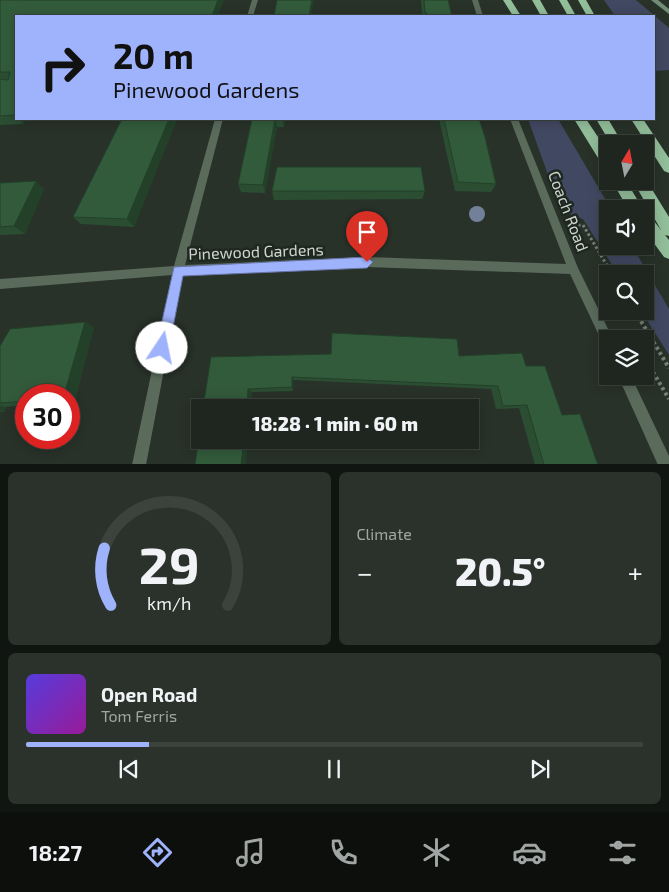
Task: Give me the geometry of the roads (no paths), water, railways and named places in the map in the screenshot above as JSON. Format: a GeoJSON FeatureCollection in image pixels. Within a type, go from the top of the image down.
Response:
{"type":"FeatureCollection","features":[{"type":"Feature","properties":{"kind":"highway"},"geometry":{"type":"LineString","coordinates":[[507,0],[516,15]]}},
{"type":"Feature","properties":{"kind":"highway"},"geometry":{"type":"LineString","coordinates":[[536,0],[544,15]]}},
{"type":"Feature","properties":{"kind":"highway"},"geometry":{"type":"LineString","coordinates":[[562,0],[571,15]]}},
{"type":"Feature","properties":{"kind":"highway"},"geometry":{"type":"LineString","coordinates":[[582,0],[590,15]]}},
{"type":"Feature","properties":{"kind":"highway"},"geometry":{"type":"LineString","coordinates":[[581,120],[599,149]]}},
{"type":"Feature","properties":{"kind":"highway"},"geometry":{"type":"LineString","coordinates":[[603,120],[612,135]]}},
{"type":"Feature","properties":{"kind":"highway"},"geometry":{"type":"LineString","coordinates":[[638,120],[669,168]]}},
{"type":"Feature","properties":{"kind":"highway"},"geometry":{"type":"LineString","coordinates":[[648,120],[669,158]]}},
{"type":"Feature","properties":{"kind":"highway"},"geometry":{"type":"LineString","coordinates":[[645,190],[669,230]]}},
{"type":"Feature","properties":{"kind":"highway"},"geometry":{"type":"LineString","coordinates":[[654,232],[669,252]]}},
{"type":"Feature","properties":{"kind":"street"},"geometry":{"type":"LineString","coordinates":[[250,15],[255,0]]}},
{"type":"Feature","properties":{"kind":"street"},"geometry":{"type":"LineString","coordinates":[[475,0],[480,15]]}},
{"type":"Feature","properties":{"kind":"street"},"geometry":{"type":"LineString","coordinates":[[654,0],[669,12]]}},
{"type":"Feature","properties":{"kind":"street"},"geometry":{"type":"LineString","coordinates":[[139,464],[178,270],[219,120]]}},
{"type":"Feature","properties":{"kind":"street","name":"Coach Road"},"geometry":{"type":"LineString","coordinates":[[514,120],[573,269],[602,330]]}},
{"type":"Feature","properties":{"kind":"street","name":"Pinewood Gardens"},"geometry":{"type":"LineString","coordinates":[[0,284],[178,270],[367,262],[573,269]]}},
{"type":"Feature","properties":{"kind":"street"},"geometry":{"type":"LineString","coordinates":[[628,385],[666,464]]}}]}
